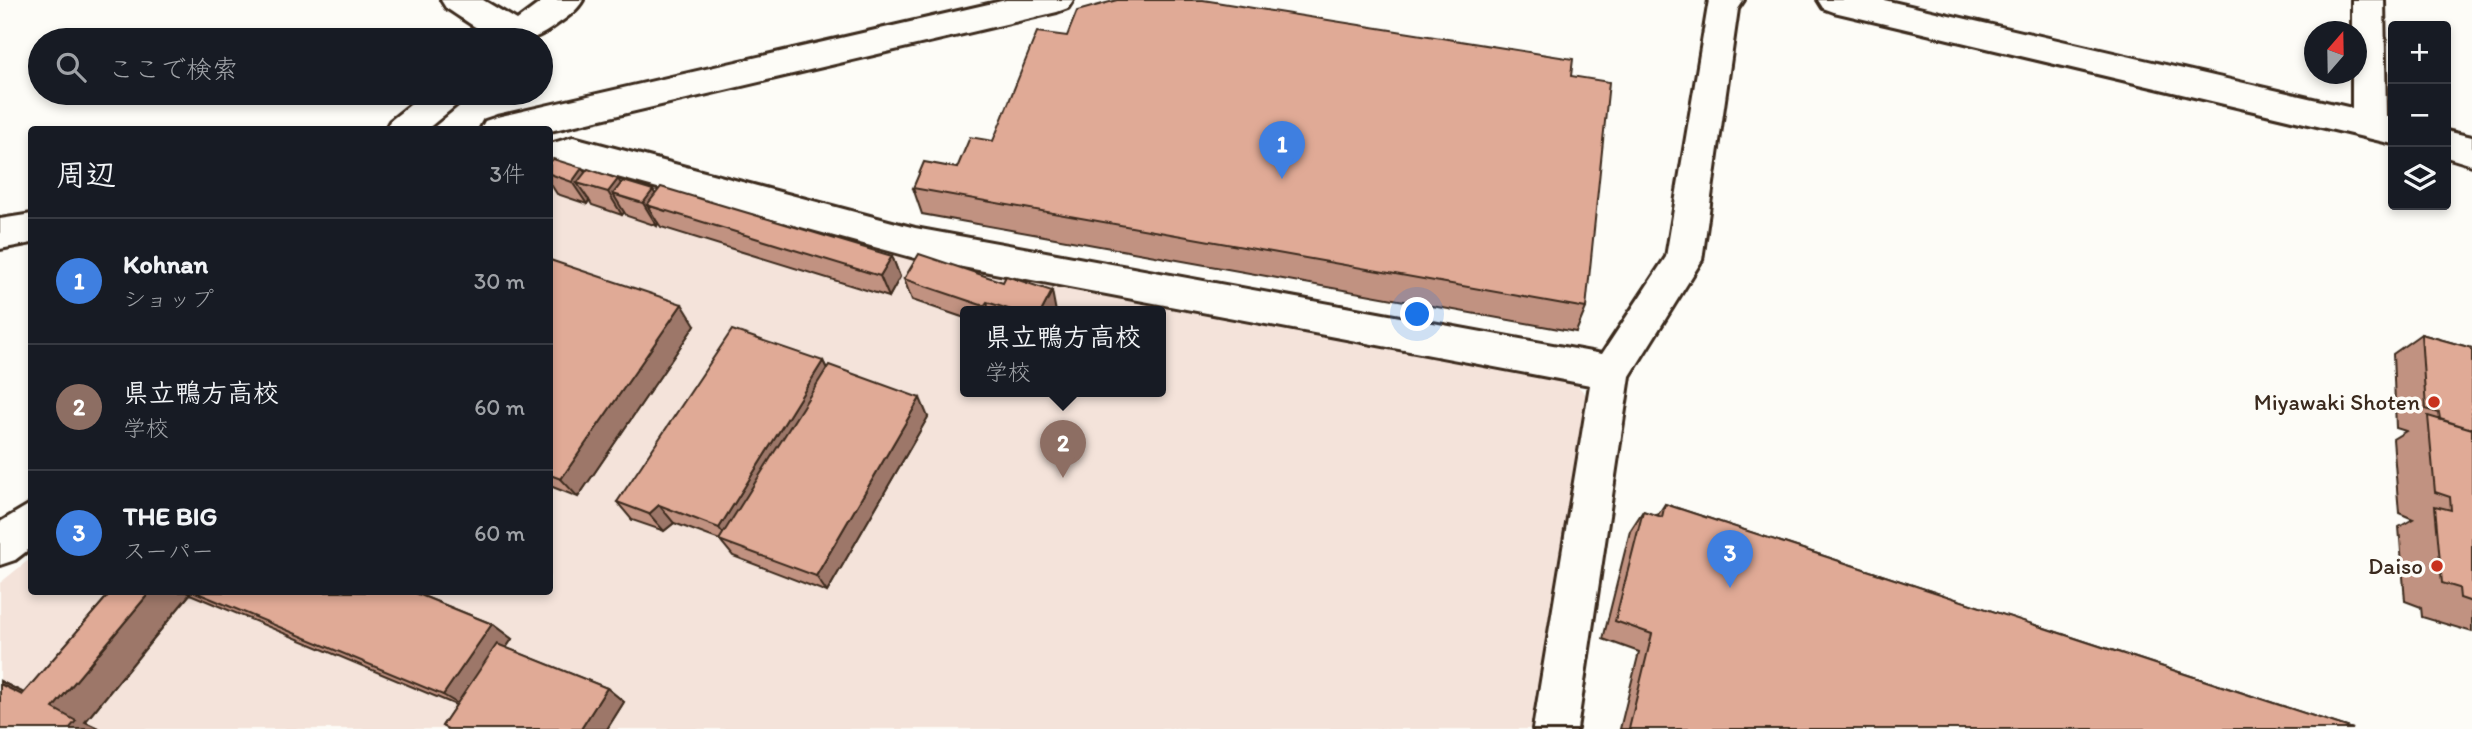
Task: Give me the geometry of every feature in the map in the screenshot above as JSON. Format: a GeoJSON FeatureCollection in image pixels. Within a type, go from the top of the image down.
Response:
{"type":"FeatureCollection","features":[{"type":"Feature","properties":{"kind":"street"},"geometry":{"type":"LineString","coordinates":[[457,0],[500,28]]}},
{"type":"Feature","properties":{"kind":"street"},"geometry":{"type":"LineString","coordinates":[[529,28],[567,0]]}},
{"type":"Feature","properties":{"kind":"street"},"geometry":{"type":"LineString","coordinates":[[514,126],[1056,0]]}},
{"type":"Feature","properties":{"kind":"street"},"geometry":{"type":"LineString","coordinates":[[1555,729],[1611,372],[1684,260],[1723,4],[1728,0]]}},
{"type":"Feature","properties":{"kind":"street"},"geometry":{"type":"LineString","coordinates":[[1834,0],[2381,128],[2368,0]]}},
{"type":"Feature","properties":{"kind":"street"},"geometry":{"type":"LineString","coordinates":[[407,126],[433,105]]}},
{"type":"Feature","properties":{"kind":"street"},"geometry":{"type":"LineString","coordinates":[[2451,145],[2472,151]]}},
{"type":"Feature","properties":{"kind":"street"},"geometry":{"type":"LineString","coordinates":[[553,156],[573,151],[915,243],[1611,372]]}},
{"type":"Feature","properties":{"kind":"street"},"geometry":{"type":"LineString","coordinates":[[0,234],[28,229]]}},
{"type":"Feature","properties":{"kind":"street"},"geometry":{"type":"LineString","coordinates":[[0,547],[28,525]]}},
{"type":"Feature","properties":{"kind":"shaded area"},"geometry":{"type":"Polygon","coordinates":[[[564,160],[1565,372],[1589,398],[1532,729],[0,729],[0,583],[28,560],[28,595],[553,595],[553,165],[564,160]]]}},
{"type":"Feature","properties":{"kind":"building"},"geometry":{"type":"Polygon","coordinates":[[[1117,0],[1203,0],[1573,59],[1571,76],[1609,82],[1586,308],[913,188],[924,162],[957,168],[970,137],[993,141],[1037,32],[1067,36],[1077,11],[1117,0]]]}},
{"type":"Feature","properties":{"kind":"building"},"geometry":{"type":"Polygon","coordinates":[[[553,159],[582,168],[572,182],[553,175],[553,159]]]}},
{"type":"Feature","properties":{"kind":"building"},"geometry":{"type":"Polygon","coordinates":[[[588,169],[618,179],[608,192],[577,183],[588,169]]]}},
{"type":"Feature","properties":{"kind":"building"},"geometry":{"type":"Polygon","coordinates":[[[623,181],[653,190],[643,203],[613,194],[623,181]]]}},
{"type":"Feature","properties":{"kind":"building"},"geometry":{"type":"Polygon","coordinates":[[[661,187],[892,256],[880,276],[647,205],[661,187]]]}},
{"type":"Feature","properties":{"kind":"building"},"geometry":{"type":"Polygon","coordinates":[[[919,254],[1003,282],[1006,276],[1052,291],[1044,306],[999,306],[987,302],[984,306],[904,279],[919,254]]]}},
{"type":"Feature","properties":{"kind":"building"},"geometry":{"type":"Polygon","coordinates":[[[553,261],[682,304],[561,479],[553,476],[553,261]]]}},
{"type":"Feature","properties":{"kind":"building"},"geometry":{"type":"Polygon","coordinates":[[[732,330],[823,361],[719,528],[659,505],[649,514],[617,502],[732,330]]]}},
{"type":"Feature","properties":{"kind":"building"},"geometry":{"type":"Polygon","coordinates":[[[2421,334],[2472,348],[2472,429],[2440,419],[2439,413],[2426,409],[2421,334]]]}},
{"type":"Feature","properties":{"kind":"building"},"geometry":{"type":"Polygon","coordinates":[[[829,365],[920,398],[816,576],[719,540],[829,365]]]}},
{"type":"Feature","properties":{"kind":"building"},"geometry":{"type":"Polygon","coordinates":[[[2428,416],[2472,429],[2472,602],[2460,598],[2459,588],[2442,583],[2435,506],[2451,510],[2450,497],[2435,492],[2428,416]]]}},
{"type":"Feature","properties":{"kind":"building"},"geometry":{"type":"Polygon","coordinates":[[[1665,504],[2353,729],[1629,729],[1652,634],[1615,621],[1643,511],[1662,517],[1665,504]]]}},
{"type":"Feature","properties":{"kind":"building"},"geometry":{"type":"Polygon","coordinates":[[[108,595],[147,595],[53,708],[76,721],[69,729],[0,729],[0,684],[22,695],[108,595]]]}},
{"type":"Feature","properties":{"kind":"building"},"geometry":{"type":"Polygon","coordinates":[[[202,595],[420,595],[492,624],[443,695],[202,595]]]}},
{"type":"Feature","properties":{"kind":"building"},"geometry":{"type":"Polygon","coordinates":[[[497,644],[607,688],[581,729],[448,729],[442,726],[497,644]]]}},
{"type":"Feature","properties":{"kind":"place","name":"Kohnan"},"geometry":{"type":"Point","coordinates":[1282,179]}},
{"type":"Feature","properties":{"kind":"place","name":"Miyawaki Shoten"},"geometry":{"type":"Point","coordinates":[2434,402]}},
{"type":"Feature","properties":{"kind":"place","name":"県立鴨方高校"},"geometry":{"type":"Point","coordinates":[1063,478]}},
{"type":"Feature","properties":{"kind":"place","name":"Daiso"},"geometry":{"type":"Point","coordinates":[2437,566]}},
{"type":"Feature","properties":{"kind":"place","name":"THE BIG"},"geometry":{"type":"Point","coordinates":[1730,588]}}]}
